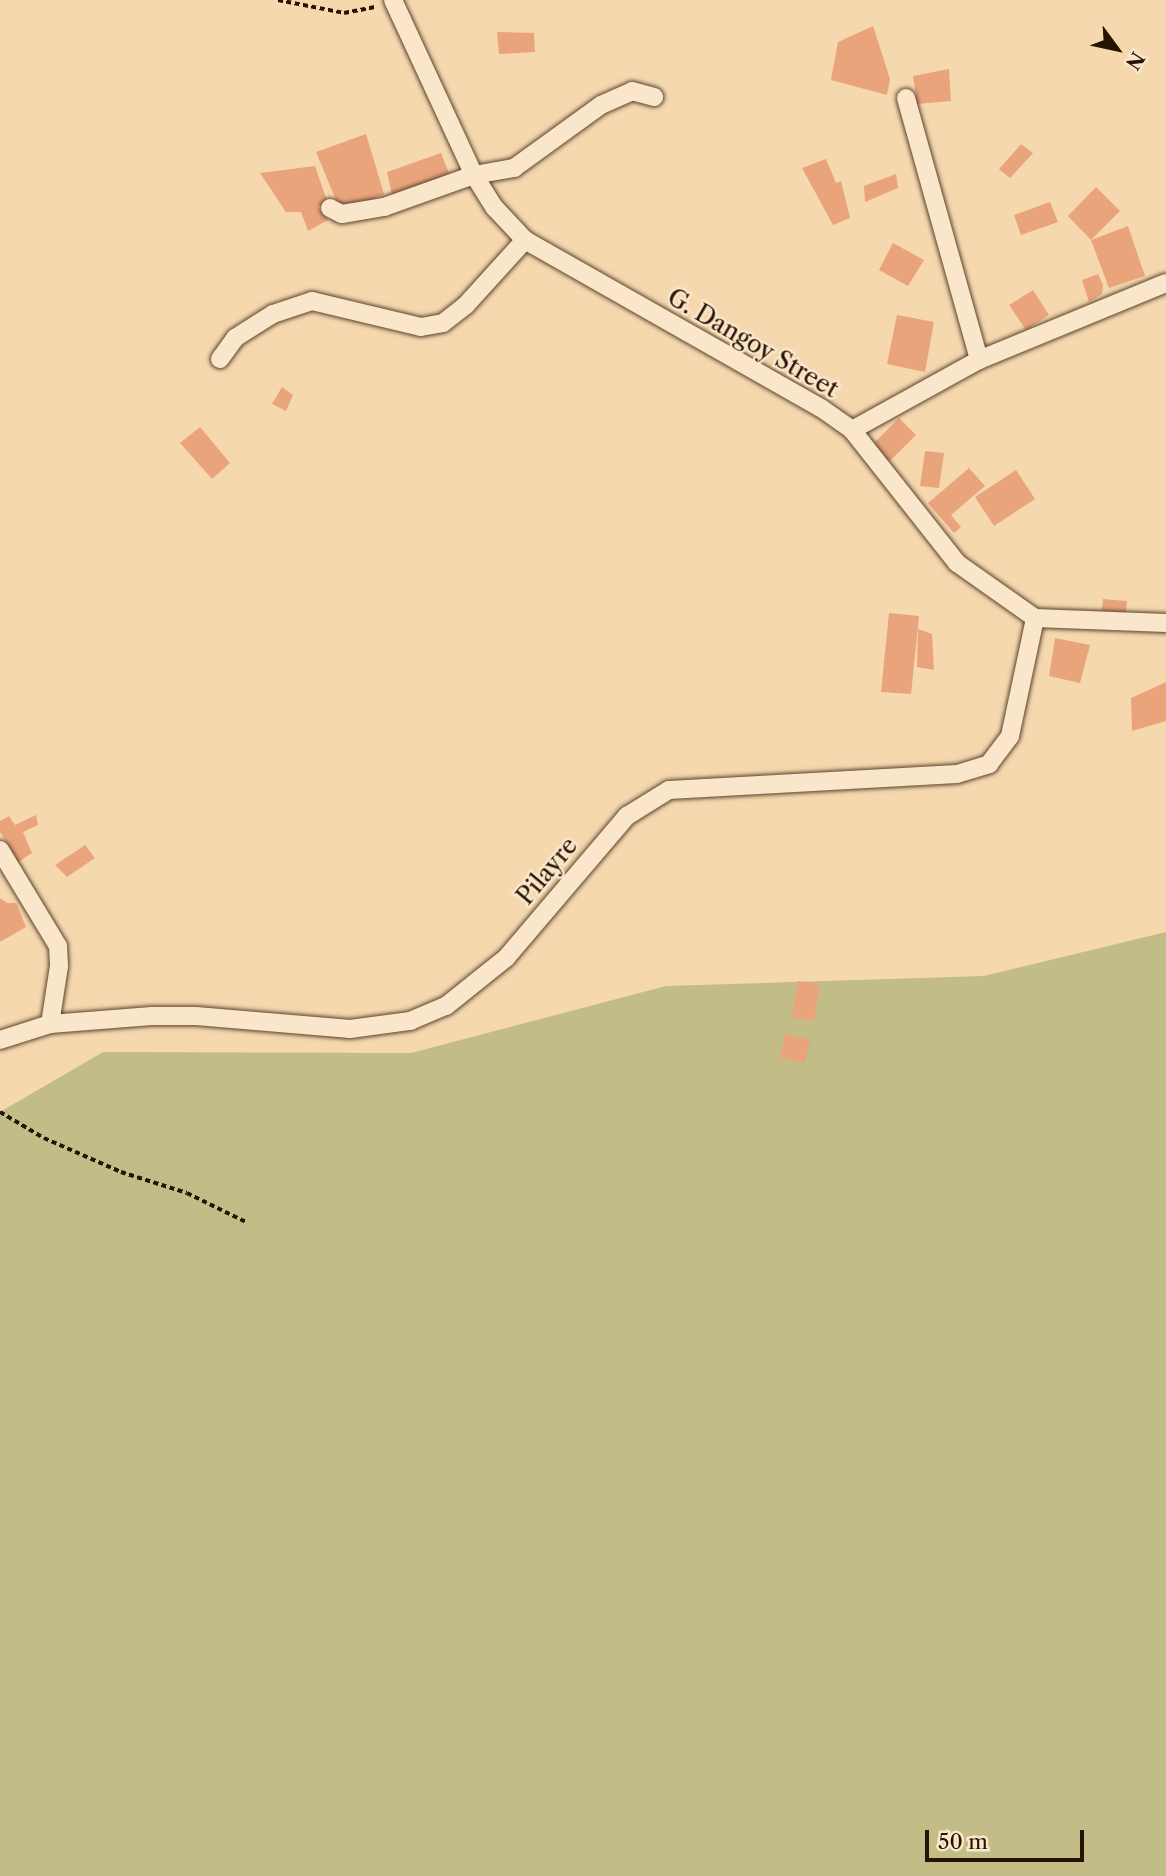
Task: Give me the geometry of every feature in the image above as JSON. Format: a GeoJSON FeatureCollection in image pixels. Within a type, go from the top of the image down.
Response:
{"type":"FeatureCollection","features":[{"type":"Feature","properties":{"kind":"street","name":"G. Dangoy Street"},"geometry":{"type":"LineString","coordinates":[[394,2],[474,174],[494,207],[525,240],[821,408],[852,430],[957,563],[1035,618]]}},
{"type":"Feature","properties":{"kind":"street"},"geometry":{"type":"LineString","coordinates":[[330,208],[342,214],[384,207],[474,174],[514,168],[601,105],[632,92],[654,97]]}},
{"type":"Feature","properties":{"kind":"street"},"geometry":{"type":"LineString","coordinates":[[906,98],[979,360]]}},
{"type":"Feature","properties":{"kind":"street"},"geometry":{"type":"LineString","coordinates":[[220,359],[235,338],[274,314],[312,301],[421,327],[443,323],[466,305],[525,240]]}},
{"type":"Feature","properties":{"kind":"street"},"geometry":{"type":"LineString","coordinates":[[852,430],[979,360],[1166,283]]}},
{"type":"Feature","properties":{"kind":"street"},"geometry":{"type":"LineString","coordinates":[[1035,618],[1166,624]]}},
{"type":"Feature","properties":{"kind":"street","name":"Pilayre"},"geometry":{"type":"LineString","coordinates":[[0,1040],[50,1024],[152,1016],[196,1016],[350,1029],[410,1021],[446,1006],[506,958],[627,817],[668,790],[957,774],[989,764],[1010,736],[1035,618]]}},
{"type":"Feature","properties":{"kind":"street"},"geometry":{"type":"LineString","coordinates":[[0,850],[58,946],[59,966],[50,1024]]}},
{"type":"Feature","properties":{"kind":"path"},"geometry":{"type":"LineString","coordinates":[[278,0],[344,13],[394,2]]}},
{"type":"Feature","properties":{"kind":"path"},"geometry":{"type":"LineString","coordinates":[[0,1112],[44,1138],[121,1172],[187,1193],[248,1223]]}},
{"type":"Feature","properties":{"kind":"shaded area"},"geometry":{"type":"Polygon","coordinates":[[[1166,932],[1166,1876],[0,1876],[0,1112],[103,1052],[411,1053],[666,986],[984,976],[1166,932]]]}},
{"type":"Feature","properties":{"kind":"building"},"geometry":{"type":"Polygon","coordinates":[[[873,26],[890,79],[887,95],[831,80],[838,42],[873,26]]]}},
{"type":"Feature","properties":{"kind":"building"},"geometry":{"type":"Polygon","coordinates":[[[497,32],[534,33],[535,52],[499,54],[497,32]]]}},
{"type":"Feature","properties":{"kind":"building"},"geometry":{"type":"Polygon","coordinates":[[[949,69],[951,101],[917,104],[913,76],[949,69]]]}},
{"type":"Feature","properties":{"kind":"building"},"geometry":{"type":"Polygon","coordinates":[[[366,134],[384,194],[341,212],[316,152],[366,134]]]}},
{"type":"Feature","properties":{"kind":"building"},"geometry":{"type":"Polygon","coordinates":[[[1021,144],[1033,153],[1010,178],[999,169],[1021,144]]]}},
{"type":"Feature","properties":{"kind":"building"},"geometry":{"type":"Polygon","coordinates":[[[441,153],[452,181],[393,200],[387,172],[441,153]]]}},
{"type":"Feature","properties":{"kind":"building"},"geometry":{"type":"Polygon","coordinates":[[[826,159],[836,183],[841,181],[850,218],[833,225],[802,168],[826,159]]]}},
{"type":"Feature","properties":{"kind":"building"},"geometry":{"type":"Polygon","coordinates":[[[315,166],[327,201],[318,207],[328,220],[308,231],[301,212],[286,212],[260,173],[315,166]]]}},
{"type":"Feature","properties":{"kind":"building"},"geometry":{"type":"Polygon","coordinates":[[[896,174],[898,188],[865,202],[864,186],[896,174]]]}},
{"type":"Feature","properties":{"kind":"building"},"geometry":{"type":"Polygon","coordinates":[[[1096,187],[1120,211],[1091,240],[1068,216],[1096,187]]]}},
{"type":"Feature","properties":{"kind":"building"},"geometry":{"type":"Polygon","coordinates":[[[1050,202],[1058,222],[1021,235],[1014,215],[1050,202]]]}},
{"type":"Feature","properties":{"kind":"building"},"geometry":{"type":"Polygon","coordinates":[[[1128,226],[1145,276],[1109,288],[1091,240],[1128,226]]]}},
{"type":"Feature","properties":{"kind":"building"},"geometry":{"type":"Polygon","coordinates":[[[893,243],[924,260],[908,286],[879,270],[893,243]]]}},
{"type":"Feature","properties":{"kind":"building"},"geometry":{"type":"Polygon","coordinates":[[[1098,274],[1103,285],[1102,294],[1089,302],[1082,280],[1098,274]]]}},
{"type":"Feature","properties":{"kind":"building"},"geometry":{"type":"Polygon","coordinates":[[[1033,290],[1049,315],[1026,330],[1009,305],[1033,290]]]}},
{"type":"Feature","properties":{"kind":"building"},"geometry":{"type":"Polygon","coordinates":[[[897,315],[934,322],[925,372],[887,364],[897,315]]]}},
{"type":"Feature","properties":{"kind":"building"},"geometry":{"type":"Polygon","coordinates":[[[282,387],[293,395],[286,411],[272,404],[282,387]]]}},
{"type":"Feature","properties":{"kind":"building"},"geometry":{"type":"Polygon","coordinates":[[[899,418],[916,435],[887,464],[871,446],[899,418]]]}},
{"type":"Feature","properties":{"kind":"building"},"geometry":{"type":"Polygon","coordinates":[[[200,427],[230,463],[212,479],[180,443],[200,427]]]}},
{"type":"Feature","properties":{"kind":"building"},"geometry":{"type":"Polygon","coordinates":[[[925,451],[944,453],[939,488],[920,486],[925,451]]]}},
{"type":"Feature","properties":{"kind":"building"},"geometry":{"type":"Polygon","coordinates":[[[969,468],[985,486],[951,515],[961,527],[954,533],[928,503],[969,468]]]}},
{"type":"Feature","properties":{"kind":"building"},"geometry":{"type":"Polygon","coordinates":[[[1016,470],[1035,499],[994,526],[975,497],[1016,470]]]}},
{"type":"Feature","properties":{"kind":"building"},"geometry":{"type":"Polygon","coordinates":[[[1103,599],[1127,601],[1125,619],[1101,617],[1103,599]]]}},
{"type":"Feature","properties":{"kind":"building"},"geometry":{"type":"Polygon","coordinates":[[[889,613],[919,616],[911,694],[881,692],[889,613]]]}},
{"type":"Feature","properties":{"kind":"building"},"geometry":{"type":"Polygon","coordinates":[[[918,629],[932,634],[934,670],[917,667],[918,629]]]}},
{"type":"Feature","properties":{"kind":"building"},"geometry":{"type":"Polygon","coordinates":[[[1055,638],[1090,645],[1080,683],[1049,676],[1055,638]]]}},
{"type":"Feature","properties":{"kind":"building"},"geometry":{"type":"Polygon","coordinates":[[[1166,682],[1166,721],[1132,731],[1131,698],[1166,682]]]}},
{"type":"Feature","properties":{"kind":"building"},"geometry":{"type":"Polygon","coordinates":[[[36,815],[38,825],[23,832],[32,853],[18,862],[0,832],[0,821],[9,816],[15,825],[36,815]]]}},
{"type":"Feature","properties":{"kind":"building"},"geometry":{"type":"Polygon","coordinates":[[[85,845],[95,858],[67,877],[55,865],[85,845]]]}},
{"type":"Feature","properties":{"kind":"building"},"geometry":{"type":"Polygon","coordinates":[[[0,898],[7,903],[16,903],[26,927],[0,942],[0,898]]]}},
{"type":"Feature","properties":{"kind":"building"},"geometry":{"type":"Polygon","coordinates":[[[798,981],[820,984],[814,1021],[792,1017],[798,981]]]}},
{"type":"Feature","properties":{"kind":"building"},"geometry":{"type":"Polygon","coordinates":[[[785,1034],[810,1040],[805,1063],[780,1058],[785,1034]]]}}]}
